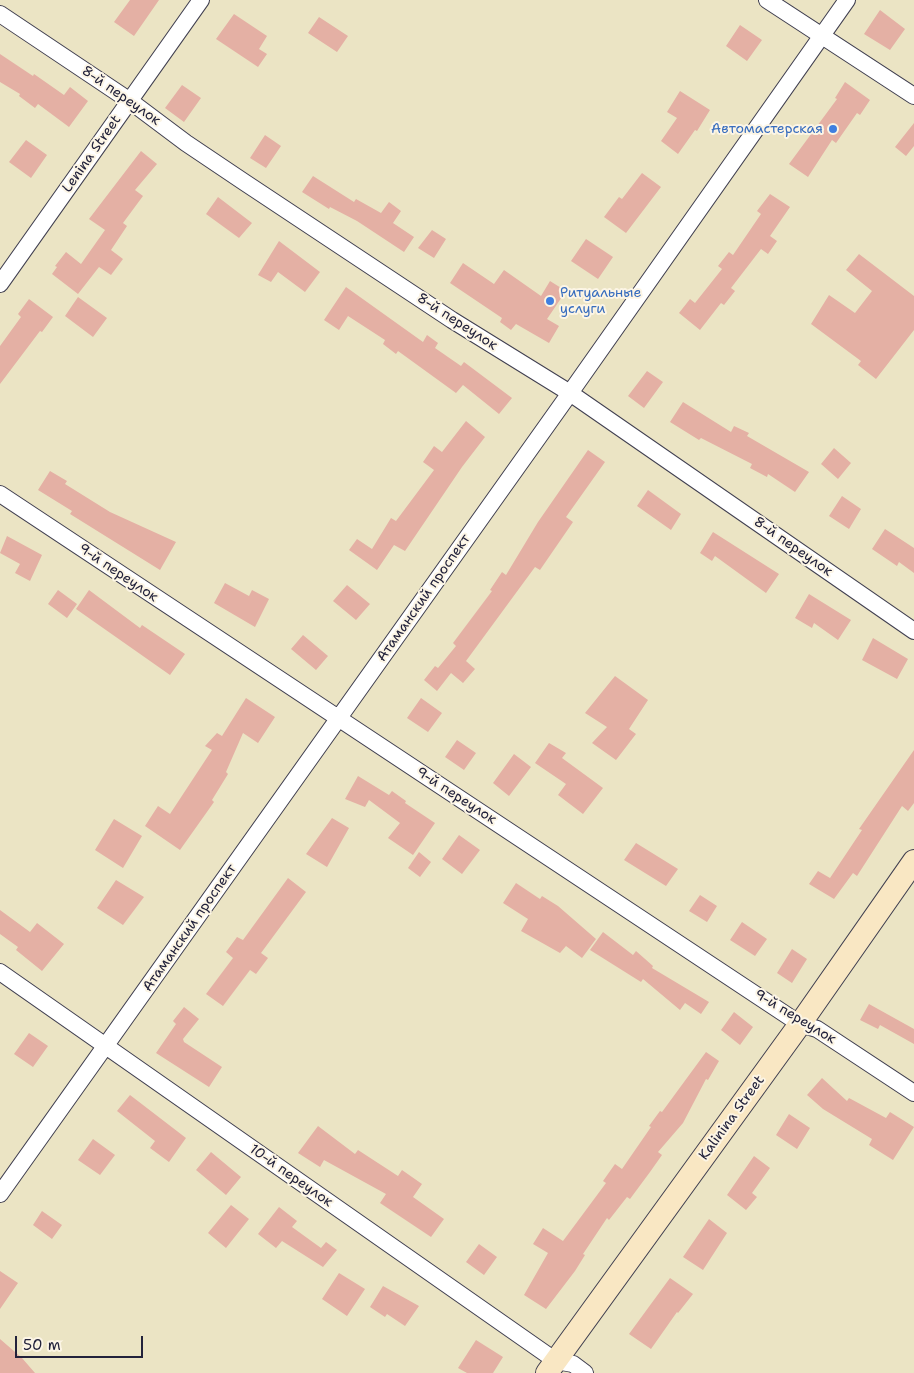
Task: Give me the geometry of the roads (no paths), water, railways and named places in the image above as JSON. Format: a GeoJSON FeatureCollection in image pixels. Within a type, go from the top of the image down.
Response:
{"type":"FeatureCollection","features":[{"type":"Feature","properties":{"kind":"main road","name":"Kalinina Street"},"geometry":{"type":"LineString","coordinates":[[552,1367],[800,1024],[914,861]]}},
{"type":"Feature","properties":{"kind":"street","name":"Lenina Street"},"geometry":{"type":"LineString","coordinates":[[0,284],[201,0]]}},
{"type":"Feature","properties":{"kind":"street"},"geometry":{"type":"LineString","coordinates":[[767,0],[820,37],[914,96]]}},
{"type":"Feature","properties":{"kind":"street","name":"Атаманский проспект"},"geometry":{"type":"LineString","coordinates":[[0,1194],[847,0]]}},
{"type":"Feature","properties":{"kind":"street","name":"8-й переулок"},"geometry":{"type":"LineString","coordinates":[[0,14],[130,101],[186,143],[244,182],[452,320],[570,393],[914,631]]}},
{"type":"Feature","properties":{"kind":"street","name":"9-й переулок"},"geometry":{"type":"LineString","coordinates":[[0,494],[800,1024],[817,1029],[914,1093]]}},
{"type":"Feature","properties":{"kind":"street","name":"10-й переулок"},"geometry":{"type":"LineString","coordinates":[[0,972],[552,1367],[573,1364],[585,1373]]}},
{"type":"Feature","properties":{"kind":"place","name":"Автомастерская"},"geometry":{"type":"Point","coordinates":[833,129]}},
{"type":"Feature","properties":{"kind":"place","name":"Ритуальные услуги"},"geometry":{"type":"Point","coordinates":[550,301]}}]}
